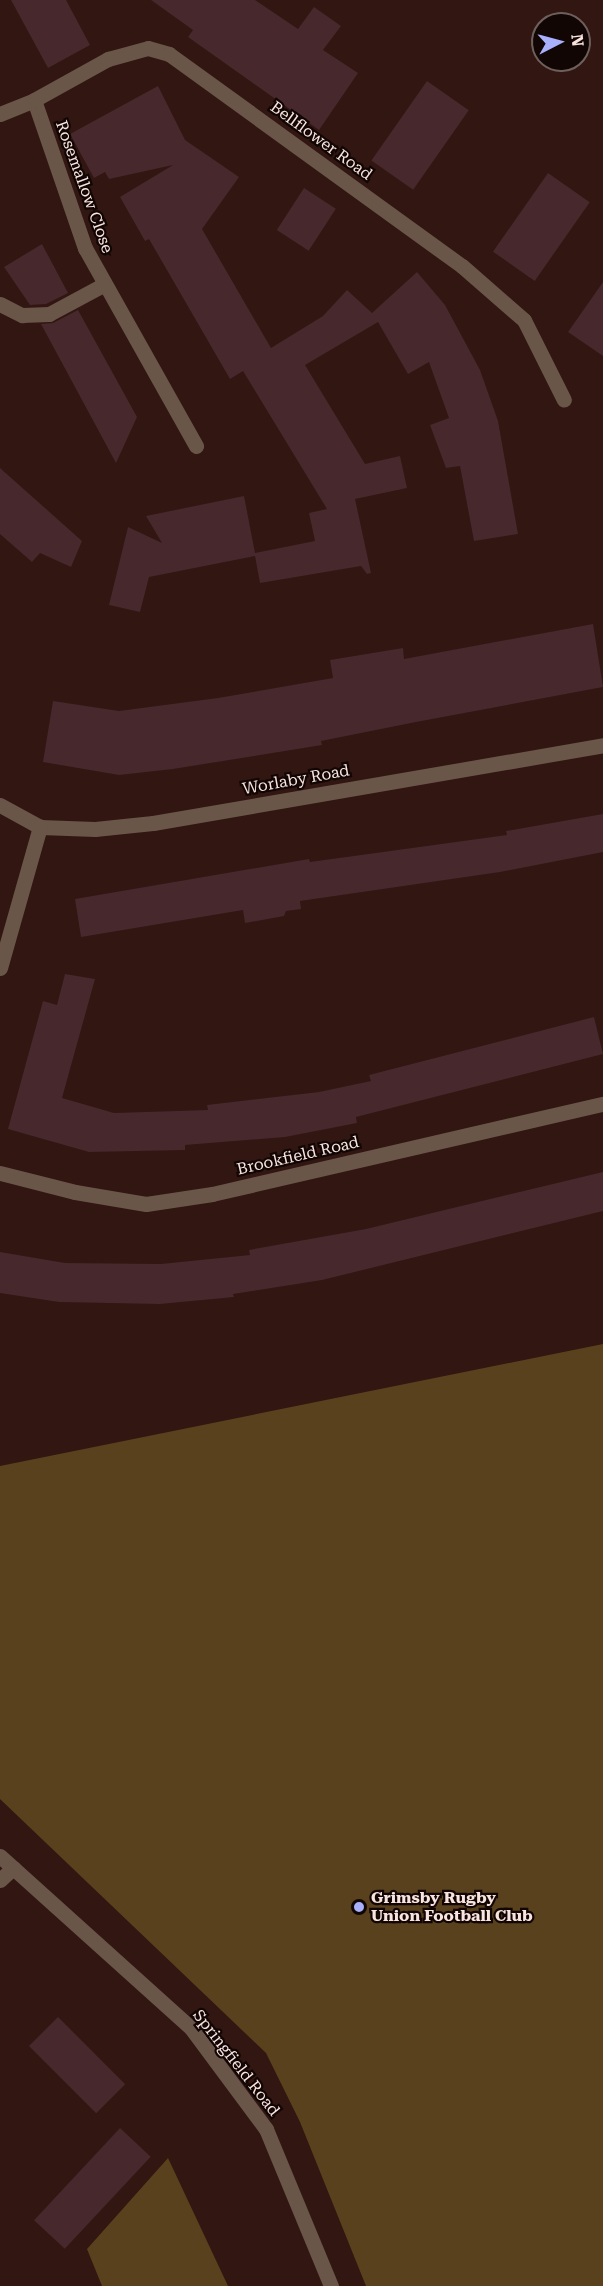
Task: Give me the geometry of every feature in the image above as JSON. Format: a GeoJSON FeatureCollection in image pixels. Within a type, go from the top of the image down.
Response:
{"type":"FeatureCollection","features":[{"type":"Feature","properties":{"kind":"street","name":"Bellflower Road"},"geometry":{"type":"LineString","coordinates":[[0,114],[34,100],[127,52],[148,48],[169,54],[462,266],[524,320],[564,400]]}},
{"type":"Feature","properties":{"kind":"street","name":"Rosemallow Close"},"geometry":{"type":"LineString","coordinates":[[34,100],[54,166],[85,248],[103,285],[196,446]]}},
{"type":"Feature","properties":{"kind":"street"},"geometry":{"type":"LineString","coordinates":[[0,304],[21,315],[49,314],[103,285]]}},
{"type":"Feature","properties":{"kind":"street","name":"Worlaby Road"},"geometry":{"type":"LineString","coordinates":[[0,805],[40,827],[95,829],[153,823],[603,745]]}},
{"type":"Feature","properties":{"kind":"street"},"geometry":{"type":"LineString","coordinates":[[0,968],[40,827]]}},
{"type":"Feature","properties":{"kind":"street","name":"Brookfield Road"},"geometry":{"type":"LineString","coordinates":[[0,1173],[75,1192],[146,1204],[212,1194],[603,1104]]}},
{"type":"Feature","properties":{"kind":"street","name":"Springfield Road"},"geometry":{"type":"LineString","coordinates":[[0,1856],[191,2028],[266,2130],[331,2286]]}},
{"type":"Feature","properties":{"kind":"street"},"geometry":{"type":"LineString","coordinates":[[0,1880],[13,1868]]}},
{"type":"Feature","properties":{"kind":"shaded area","name":"Grimsby Rugby Union Football Club"},"geometry":{"type":"Polygon","coordinates":[[[603,1344],[603,2286],[366,2286],[300,2122],[266,2053],[0,1799],[0,1466],[603,1344]]]}},
{"type":"Feature","properties":{"kind":"shaded area"},"geometry":{"type":"Polygon","coordinates":[[[168,2158],[228,2286],[102,2286],[87,2249],[168,2158]]]}},
{"type":"Feature","properties":{"kind":"building"},"geometry":{"type":"Polygon","coordinates":[[[11,0],[66,0],[90,45],[48,68],[11,0]]]}},
{"type":"Feature","properties":{"kind":"building"},"geometry":{"type":"Polygon","coordinates":[[[151,0],[255,0],[298,29],[314,7],[341,26],[323,50],[358,73],[319,130],[188,37],[193,30],[151,0]]]}},
{"type":"Feature","properties":{"kind":"building"},"geometry":{"type":"Polygon","coordinates":[[[427,81],[469,110],[413,190],[371,160],[427,81]]]}},
{"type":"Feature","properties":{"kind":"building"},"geometry":{"type":"Polygon","coordinates":[[[158,86],[185,140],[239,177],[202,229],[271,348],[323,316],[347,290],[372,313],[417,272],[445,305],[480,370],[498,421],[518,534],[474,541],[460,466],[446,468],[430,425],[449,418],[429,362],[408,374],[378,322],[305,365],[365,464],[400,456],[407,488],[355,499],[371,573],[367,574],[361,566],[260,583],[255,556],[149,577],[140,612],[109,605],[128,527],[162,543],[146,516],[244,496],[255,553],[315,541],[309,513],[327,509],[243,371],[230,379],[149,239],[145,241],[120,197],[173,165],[109,179],[105,172],[94,178],[70,134],[158,86]]]}},
{"type":"Feature","properties":{"kind":"building"},"geometry":{"type":"Polygon","coordinates":[[[548,173],[590,202],[535,281],[493,252],[548,173]]]}},
{"type":"Feature","properties":{"kind":"building"},"geometry":{"type":"Polygon","coordinates":[[[304,188],[336,209],[309,251],[277,230],[304,188]]]}},
{"type":"Feature","properties":{"kind":"building"},"geometry":{"type":"Polygon","coordinates":[[[42,244],[68,293],[46,304],[30,305],[4,267],[42,244]]]}},
{"type":"Feature","properties":{"kind":"building"},"geometry":{"type":"Polygon","coordinates":[[[603,282],[603,356],[568,332],[603,282]]]}},
{"type":"Feature","properties":{"kind":"building"},"geometry":{"type":"Polygon","coordinates":[[[78,310],[137,417],[116,463],[41,324],[53,323],[78,310]]]}},
{"type":"Feature","properties":{"kind":"building"},"geometry":{"type":"Polygon","coordinates":[[[0,468],[82,541],[71,567],[40,553],[32,562],[0,534],[0,468]]]}},
{"type":"Feature","properties":{"kind":"building"},"geometry":{"type":"Polygon","coordinates":[[[593,624],[603,687],[321,741],[322,745],[173,769],[119,775],[43,762],[53,701],[119,711],[218,698],[333,678],[330,660],[403,648],[404,659],[593,624]]]}},
{"type":"Feature","properties":{"kind":"building"},"geometry":{"type":"Polygon","coordinates":[[[603,814],[603,852],[500,872],[300,901],[301,909],[286,911],[284,916],[245,923],[243,910],[81,937],[75,899],[309,859],[310,862],[507,835],[506,831],[603,814]]]}},
{"type":"Feature","properties":{"kind":"building"},"geometry":{"type":"Polygon","coordinates":[[[65,974],[95,979],[62,1098],[114,1113],[208,1110],[207,1105],[319,1092],[371,1081],[369,1075],[594,1017],[603,1054],[356,1117],[357,1123],[285,1137],[185,1145],[185,1150],[89,1152],[8,1129],[43,1001],[57,1005],[65,974]]]}},
{"type":"Feature","properties":{"kind":"building"},"geometry":{"type":"Polygon","coordinates":[[[603,1172],[603,1211],[322,1280],[233,1294],[234,1297],[160,1304],[59,1302],[0,1293],[0,1252],[65,1263],[161,1264],[250,1255],[249,1250],[366,1229],[603,1172]]]}},
{"type":"Feature","properties":{"kind":"building"},"geometry":{"type":"Polygon","coordinates":[[[58,2017],[125,2084],[96,2113],[29,2046],[58,2017]]]}},
{"type":"Feature","properties":{"kind":"building"},"geometry":{"type":"Polygon","coordinates":[[[120,2128],[151,2157],[65,2249],[34,2220],[120,2128]]]}},
{"type":"Feature","properties":{"kind":"place","name":"Grimsby Rugby Union Football Club"},"geometry":{"type":"Point","coordinates":[359,1907]}}]}
